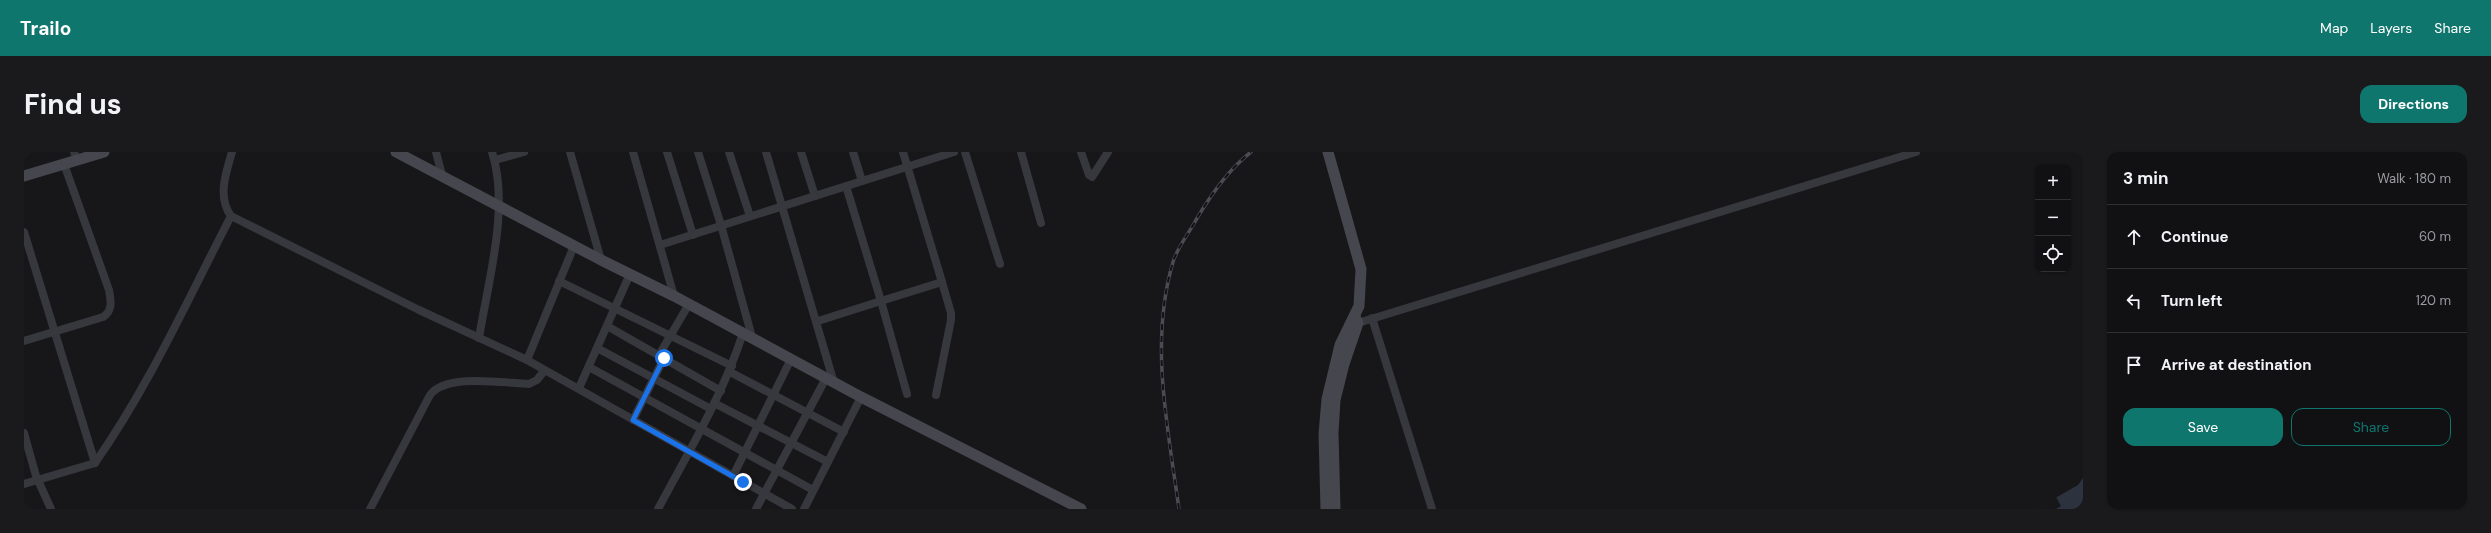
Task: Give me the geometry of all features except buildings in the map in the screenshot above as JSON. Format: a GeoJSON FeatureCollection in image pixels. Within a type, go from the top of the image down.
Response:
{"type":"FeatureCollection","features":[{"type":"Feature","properties":{"kind":"main road"},"geometry":{"type":"LineString","coordinates":[[24,176],[64,164],[75,156],[104,152]]}},
{"type":"Feature","properties":{"kind":"main road"},"geometry":{"type":"LineString","coordinates":[[396,152],[601,260],[674,296],[861,397],[1081,509]]}},
{"type":"Feature","properties":{"kind":"main road"},"geometry":{"type":"LineString","coordinates":[[1328,152],[1361,269],[1361,294],[1357,320],[1344,364],[1336,400],[1333,432],[1335,509]]}},
{"type":"Feature","properties":{"kind":"main road"},"geometry":{"type":"LineString","coordinates":[[1326,509],[1324,434],[1327,399],[1340,345],[1357,320]]}},
{"type":"Feature","properties":{"kind":"street"},"geometry":{"type":"LineString","coordinates":[[232,152],[223,189],[226,209],[232,216],[479,338],[527,360],[544,371],[579,388],[688,452],[792,509]]}},
{"type":"Feature","properties":{"kind":"street"},"geometry":{"type":"LineString","coordinates":[[436,152],[442,175]]}},
{"type":"Feature","properties":{"kind":"street"},"geometry":{"type":"LineString","coordinates":[[479,338],[500,207],[493,156],[524,152]]}},
{"type":"Feature","properties":{"kind":"street"},"geometry":{"type":"LineString","coordinates":[[570,152],[601,260]]}},
{"type":"Feature","properties":{"kind":"street"},"geometry":{"type":"LineString","coordinates":[[633,152],[674,296]]}},
{"type":"Feature","properties":{"kind":"street"},"geometry":{"type":"LineString","coordinates":[[667,152],[692,235]]}},
{"type":"Feature","properties":{"kind":"street"},"geometry":{"type":"LineString","coordinates":[[658,509],[701,430],[747,335],[721,225],[698,152]]}},
{"type":"Feature","properties":{"kind":"street"},"geometry":{"type":"LineString","coordinates":[[729,152],[750,216]]}},
{"type":"Feature","properties":{"kind":"street"},"geometry":{"type":"LineString","coordinates":[[756,509],[808,413],[830,380],[818,321],[766,152]]}},
{"type":"Feature","properties":{"kind":"street"},"geometry":{"type":"LineString","coordinates":[[801,152],[815,196]]}},
{"type":"Feature","properties":{"kind":"street"},"geometry":{"type":"LineString","coordinates":[[853,152],[862,181]]}},
{"type":"Feature","properties":{"kind":"street"},"geometry":{"type":"LineString","coordinates":[[903,152],[952,313],[936,395]]}},
{"type":"Feature","properties":{"kind":"street"},"geometry":{"type":"LineString","coordinates":[[660,245],[954,152]]}},
{"type":"Feature","properties":{"kind":"street"},"geometry":{"type":"LineString","coordinates":[[965,152],[1000,264]]}},
{"type":"Feature","properties":{"kind":"street"},"geometry":{"type":"LineString","coordinates":[[1021,152],[1041,223]]}},
{"type":"Feature","properties":{"kind":"street"},"geometry":{"type":"LineString","coordinates":[[1081,152],[1089,175],[1092,177],[1108,152]]}},
{"type":"Feature","properties":{"kind":"street"},"geometry":{"type":"LineString","coordinates":[[1357,320],[1372,318],[1916,152]]}},
{"type":"Feature","properties":{"kind":"street"},"geometry":{"type":"LineString","coordinates":[[24,341],[103,317],[107,315],[111,304],[109,290],[64,164]]}},
{"type":"Feature","properties":{"kind":"street"},"geometry":{"type":"LineString","coordinates":[[846,186],[907,394]]}},
{"type":"Feature","properties":{"kind":"street"},"geometry":{"type":"LineString","coordinates":[[24,484],[95,463],[119,430],[232,216]]}},
{"type":"Feature","properties":{"kind":"street"},"geometry":{"type":"LineString","coordinates":[[24,232],[56,331],[95,463]]}},
{"type":"Feature","properties":{"kind":"street"},"geometry":{"type":"LineString","coordinates":[[527,360],[574,246]]}},
{"type":"Feature","properties":{"kind":"street"},"geometry":{"type":"LineString","coordinates":[[579,388],[630,274]]}},
{"type":"Feature","properties":{"kind":"street"},"geometry":{"type":"LineString","coordinates":[[559,281],[671,336],[773,394],[844,432]]}},
{"type":"Feature","properties":{"kind":"street"},"geometry":{"type":"LineString","coordinates":[[818,321],[942,282]]}},
{"type":"Feature","properties":{"kind":"street"},"geometry":{"type":"LineString","coordinates":[[633,420],[654,377],[661,356],[689,304]]}},
{"type":"Feature","properties":{"kind":"street"},"geometry":{"type":"LineString","coordinates":[[1372,318],[1432,509]]}},
{"type":"Feature","properties":{"kind":"street"},"geometry":{"type":"LineString","coordinates":[[607,326],[721,390]]}},
{"type":"Feature","properties":{"kind":"street"},"geometry":{"type":"LineString","coordinates":[[597,348],[828,462]]}},
{"type":"Feature","properties":{"kind":"street"},"geometry":{"type":"LineString","coordinates":[[732,476],[758,427],[791,358]]}},
{"type":"Feature","properties":{"kind":"street"},"geometry":{"type":"LineString","coordinates":[[589,367],[701,430],[814,490]]}},
{"type":"Feature","properties":{"kind":"street"},"geometry":{"type":"LineString","coordinates":[[370,509],[430,395],[436,388],[446,384],[464,382],[529,384],[537,380],[544,371]]}},
{"type":"Feature","properties":{"kind":"street"},"geometry":{"type":"LineString","coordinates":[[804,509],[861,397]]}},
{"type":"Feature","properties":{"kind":"street"},"geometry":{"type":"LineString","coordinates":[[24,433],[37,480],[51,509]]}},
{"type":"Feature","properties":{"kind":"shaded area"},"geometry":{"type":"Polygon","coordinates":[[[2083,478],[2083,509],[2036,509],[2078,485],[2083,478]]]}},
{"type":"Feature","properties":{"kind":"pier"},"geometry":{"type":"Polygon","coordinates":[[[2056,497],[2061,506],[2056,509],[2036,509],[2056,497]]]}},
{"type":"Feature","properties":{"kind":"railway"},"geometry":{"type":"LineString","coordinates":[[1179,509],[1166,417],[1161,354],[1162,323],[1166,293],[1173,262],[1183,241],[1220,183],[1235,166],[1251,152]]}},
{"type":"Feature","properties":{"kind":"route"},"geometry":{"type":"LineString","coordinates":[[664,358],[633,420],[743,482]]}}]}
